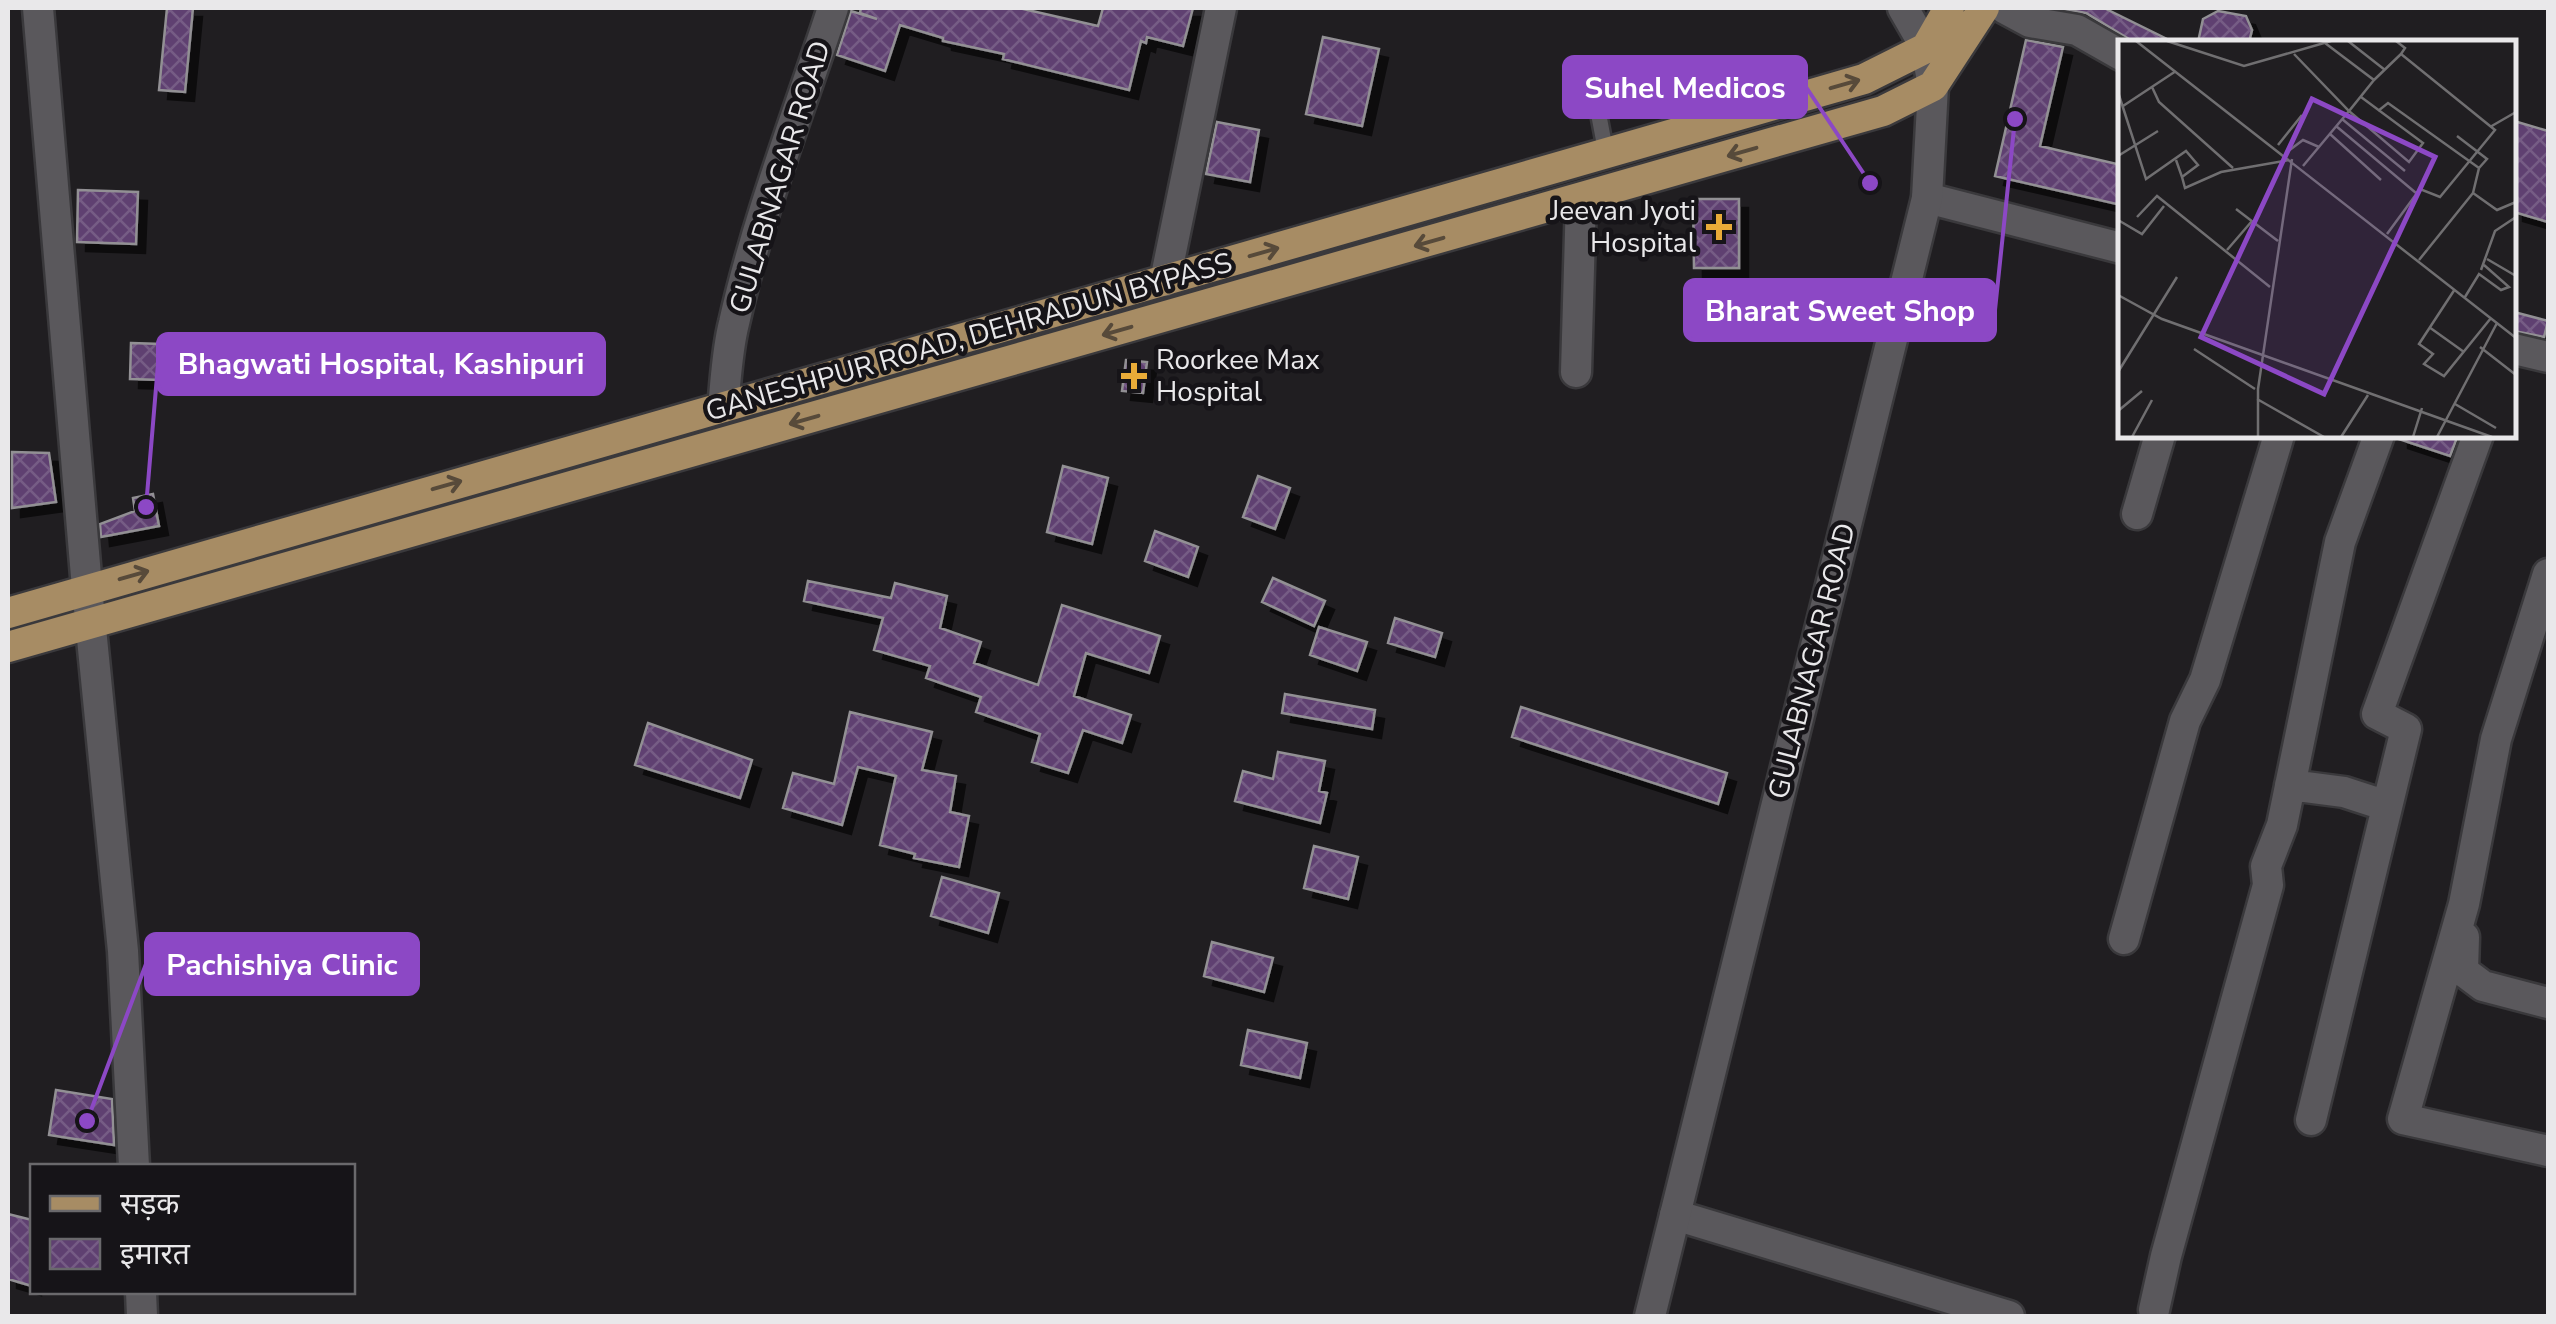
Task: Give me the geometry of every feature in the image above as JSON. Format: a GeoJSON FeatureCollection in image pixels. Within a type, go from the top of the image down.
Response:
{"type":"FeatureCollection","features":[{"type":"Feature","properties":{"kind":"main road"},"geometry":{"type":"LineString","coordinates":[[1926,48],[1949,8]]}},
{"type":"Feature","properties":{"kind":"main road"},"geometry":{"type":"LineString","coordinates":[[8,647],[1883,111],[1932,86],[1984,8]]}},
{"type":"Feature","properties":{"kind":"main road","name":"GANESHPUR ROAD, DEHRADUN BYPASS"},"geometry":{"type":"LineString","coordinates":[[8,613],[1864,78],[1926,48]]}},
{"type":"Feature","properties":{"kind":"street"},"geometry":{"type":"LineString","coordinates":[[38,8],[90,623],[123,951],[134,1164]]}},
{"type":"Feature","properties":{"kind":"street","name":"GULABNAGAR ROAD"},"geometry":{"type":"LineString","coordinates":[[723,406],[732,326],[749,262],[780,157],[833,8]]}},
{"type":"Feature","properties":{"kind":"street"},"geometry":{"type":"LineString","coordinates":[[1165,281],[1221,8]]}},
{"type":"Feature","properties":{"kind":"street","name":"GULABNAGAR ROAD"},"geometry":{"type":"LineString","coordinates":[[1650,1316],[1927,198],[1932,86],[1926,48],[1904,8]]}},
{"type":"Feature","properties":{"kind":"street"},"geometry":{"type":"LineString","coordinates":[[2004,8],[2030,22],[2076,30],[2118,53]]}},
{"type":"Feature","properties":{"kind":"street"},"geometry":{"type":"LineString","coordinates":[[1927,198],[2118,247]]}},
{"type":"Feature","properties":{"kind":"street"},"geometry":{"type":"LineString","coordinates":[[1576,372],[1581,199]]}},
{"type":"Feature","properties":{"kind":"street"},"geometry":{"type":"LineString","coordinates":[[2516,350],[2548,358]]}},
{"type":"Feature","properties":{"kind":"street"},"geometry":{"type":"LineString","coordinates":[[2137,514],[2159,438]]}},
{"type":"Feature","properties":{"kind":"street"},"geometry":{"type":"LineString","coordinates":[[2124,939],[2185,720],[2206,680],[2278,438]]}},
{"type":"Feature","properties":{"kind":"street"},"geometry":{"type":"LineString","coordinates":[[2161,1314],[2166,1256],[2268,885],[2266,866],[2282,825],[2340,542],[2378,438]]}},
{"type":"Feature","properties":{"kind":"street"},"geometry":{"type":"LineString","coordinates":[[2310,1120],[2406,729],[2377,714],[2477,438]]}},
{"type":"Feature","properties":{"kind":"street"},"geometry":{"type":"LineString","coordinates":[[2548,574],[2496,739],[2464,904],[2403,1119],[2548,1151]]}},
{"type":"Feature","properties":{"kind":"street"},"geometry":{"type":"LineString","coordinates":[[2290,785],[2344,792],[2387,806]]}},
{"type":"Feature","properties":{"kind":"street"},"geometry":{"type":"LineString","coordinates":[[2464,904],[2463,972],[2483,986],[2548,1002]]}},
{"type":"Feature","properties":{"kind":"street"},"geometry":{"type":"LineString","coordinates":[[1675,1215],[2009,1316]]}},
{"type":"Feature","properties":{"kind":"lane"},"geometry":{"type":"LineString","coordinates":[[1606,153],[1598,111],[1605,94],[1658,82],[1664,86],[1686,130]]}},
{"type":"Feature","properties":{"kind":"building"},"geometry":{"type":"Polygon","coordinates":[[[167,8],[193,8],[185,92],[159,90],[167,8]]]}},
{"type":"Feature","properties":{"kind":"building"},"geometry":{"type":"Polygon","coordinates":[[[861,8],[1019,8],[1098,26],[1103,8],[1193,8],[1183,46],[1147,37],[1146,43],[1141,41],[1129,90],[1003,59],[1004,54],[943,41],[900,25],[885,71],[837,55],[851,11],[877,19],[860,13],[861,8]]]}},
{"type":"Feature","properties":{"kind":"building"},"geometry":{"type":"Polygon","coordinates":[[[2057,8],[2104,8],[2169,40],[2131,40],[2086,13],[2057,8]]]}},
{"type":"Feature","properties":{"kind":"building"},"geometry":{"type":"Polygon","coordinates":[[[2218,11],[2246,16],[2252,30],[2250,40],[2198,40],[2203,19],[2218,11]]]}},
{"type":"Feature","properties":{"kind":"building"},"geometry":{"type":"Polygon","coordinates":[[[1323,37],[1379,49],[1362,126],[1306,114],[1323,37]]]}},
{"type":"Feature","properties":{"kind":"building"},"geometry":{"type":"Polygon","coordinates":[[[2026,40],[2063,47],[2040,146],[2118,164],[2118,204],[1995,176],[2026,40]]]}},
{"type":"Feature","properties":{"kind":"building"},"geometry":{"type":"Polygon","coordinates":[[[1217,122],[1259,130],[1250,182],[1206,174],[1217,122]]]}},
{"type":"Feature","properties":{"kind":"building"},"geometry":{"type":"Polygon","coordinates":[[[2516,122],[2548,131],[2548,222],[2516,213],[2516,122]]]}},
{"type":"Feature","properties":{"kind":"building"},"geometry":{"type":"Polygon","coordinates":[[[78,190],[138,192],[136,244],[77,242],[78,190]]]}},
{"type":"Feature","properties":{"kind":"building"},"geometry":{"type":"Polygon","coordinates":[[[1693,199],[1739,199],[1739,268],[1694,268],[1693,199]]]}},
{"type":"Feature","properties":{"kind":"building"},"geometry":{"type":"Polygon","coordinates":[[[2516,313],[2548,321],[2544,337],[2516,331],[2516,313]]]}},
{"type":"Feature","properties":{"kind":"building"},"geometry":{"type":"Polygon","coordinates":[[[131,343],[162,344],[162,380],[130,379],[131,343]]]}},
{"type":"Feature","properties":{"kind":"building"},"geometry":{"type":"Polygon","coordinates":[[[1126,360],[1147,362],[1143,393],[1122,391],[1126,360]]]}},
{"type":"Feature","properties":{"kind":"building"},"geometry":{"type":"Polygon","coordinates":[[[2399,438],[2457,438],[2450,456],[2399,438]]]}},
{"type":"Feature","properties":{"kind":"building"},"geometry":{"type":"Polygon","coordinates":[[[12,452],[49,453],[56,502],[12,508],[12,452]]]}},
{"type":"Feature","properties":{"kind":"building"},"geometry":{"type":"Polygon","coordinates":[[[1063,466],[1108,478],[1092,544],[1047,532],[1063,466]]]}},
{"type":"Feature","properties":{"kind":"building"},"geometry":{"type":"Polygon","coordinates":[[[1258,476],[1290,488],[1275,529],[1243,517],[1258,476]]]}},
{"type":"Feature","properties":{"kind":"building"},"geometry":{"type":"Polygon","coordinates":[[[153,494],[159,526],[101,537],[100,524],[135,511],[133,498],[153,494]]]}},
{"type":"Feature","properties":{"kind":"building"},"geometry":{"type":"Polygon","coordinates":[[[1155,531],[1198,547],[1188,577],[1145,561],[1155,531]]]}},
{"type":"Feature","properties":{"kind":"building"},"geometry":{"type":"Polygon","coordinates":[[[1273,578],[1325,601],[1314,626],[1262,602],[1273,578]]]}},
{"type":"Feature","properties":{"kind":"building"},"geometry":{"type":"Polygon","coordinates":[[[808,581],[891,598],[895,583],[947,596],[940,628],[981,642],[974,663],[1038,685],[1062,605],[1160,636],[1149,673],[1086,653],[1074,696],[1131,715],[1122,743],[1083,730],[1068,773],[1032,762],[1040,734],[976,712],[981,697],[926,678],[930,666],[874,650],[883,618],[804,601],[808,581]]]}},
{"type":"Feature","properties":{"kind":"building"},"geometry":{"type":"Polygon","coordinates":[[[1395,618],[1442,633],[1435,657],[1388,643],[1395,618]]]}},
{"type":"Feature","properties":{"kind":"building"},"geometry":{"type":"Polygon","coordinates":[[[1319,627],[1367,642],[1357,671],[1310,655],[1319,627]]]}},
{"type":"Feature","properties":{"kind":"building"},"geometry":{"type":"Polygon","coordinates":[[[1285,694],[1375,710],[1372,729],[1282,713],[1285,694]]]}},
{"type":"Feature","properties":{"kind":"building"},"geometry":{"type":"Polygon","coordinates":[[[1521,707],[1727,773],[1718,804],[1512,737],[1521,707]]]}},
{"type":"Feature","properties":{"kind":"building"},"geometry":{"type":"Polygon","coordinates":[[[850,712],[932,732],[922,770],[956,776],[950,812],[969,816],[959,867],[914,858],[915,854],[880,845],[896,776],[858,767],[842,825],[783,808],[793,773],[834,784],[850,712]]]}},
{"type":"Feature","properties":{"kind":"building"},"geometry":{"type":"Polygon","coordinates":[[[648,723],[752,760],[740,798],[635,765],[648,723]]]}},
{"type":"Feature","properties":{"kind":"building"},"geometry":{"type":"Polygon","coordinates":[[[1278,752],[1325,761],[1319,791],[1327,793],[1320,823],[1235,801],[1243,771],[1273,779],[1278,752]]]}},
{"type":"Feature","properties":{"kind":"building"},"geometry":{"type":"Polygon","coordinates":[[[1314,846],[1358,857],[1348,899],[1304,888],[1314,846]]]}},
{"type":"Feature","properties":{"kind":"building"},"geometry":{"type":"Polygon","coordinates":[[[942,877],[999,893],[988,933],[931,916],[942,877]]]}},
{"type":"Feature","properties":{"kind":"building"},"geometry":{"type":"Polygon","coordinates":[[[1212,942],[1273,958],[1264,992],[1204,976],[1212,942]]]}},
{"type":"Feature","properties":{"kind":"building"},"geometry":{"type":"Polygon","coordinates":[[[1248,1030],[1307,1043],[1300,1078],[1241,1065],[1248,1030]]]}},
{"type":"Feature","properties":{"kind":"building"},"geometry":{"type":"Polygon","coordinates":[[[56,1090],[112,1099],[114,1145],[49,1135],[56,1090]]]}},
{"type":"Feature","properties":{"kind":"building"},"geometry":{"type":"Polygon","coordinates":[[[8,1214],[30,1220],[30,1285],[8,1279],[8,1214]]]}},
{"type":"Feature","properties":{"kind":"place","name":"Bharat Sweet Shop"},"geometry":{"type":"Point","coordinates":[2015,119]}},
{"type":"Feature","properties":{"kind":"place","name":"Suhel Medicos"},"geometry":{"type":"Point","coordinates":[1870,183]}},
{"type":"Feature","properties":{"kind":"place","name":"Jeevan Jyoti Hospital"},"geometry":{"type":"Point","coordinates":[1719,227]}},
{"type":"Feature","properties":{"kind":"place","name":"Roorkee Max Hospital"},"geometry":{"type":"Point","coordinates":[1134,376]}},
{"type":"Feature","properties":{"kind":"place","name":"Bhagwati Hospital, Kashipuri"},"geometry":{"type":"Point","coordinates":[146,507]}},
{"type":"Feature","properties":{"kind":"place","name":"Pachishiya Clinic"},"geometry":{"type":"Point","coordinates":[87,1121]}}]}
